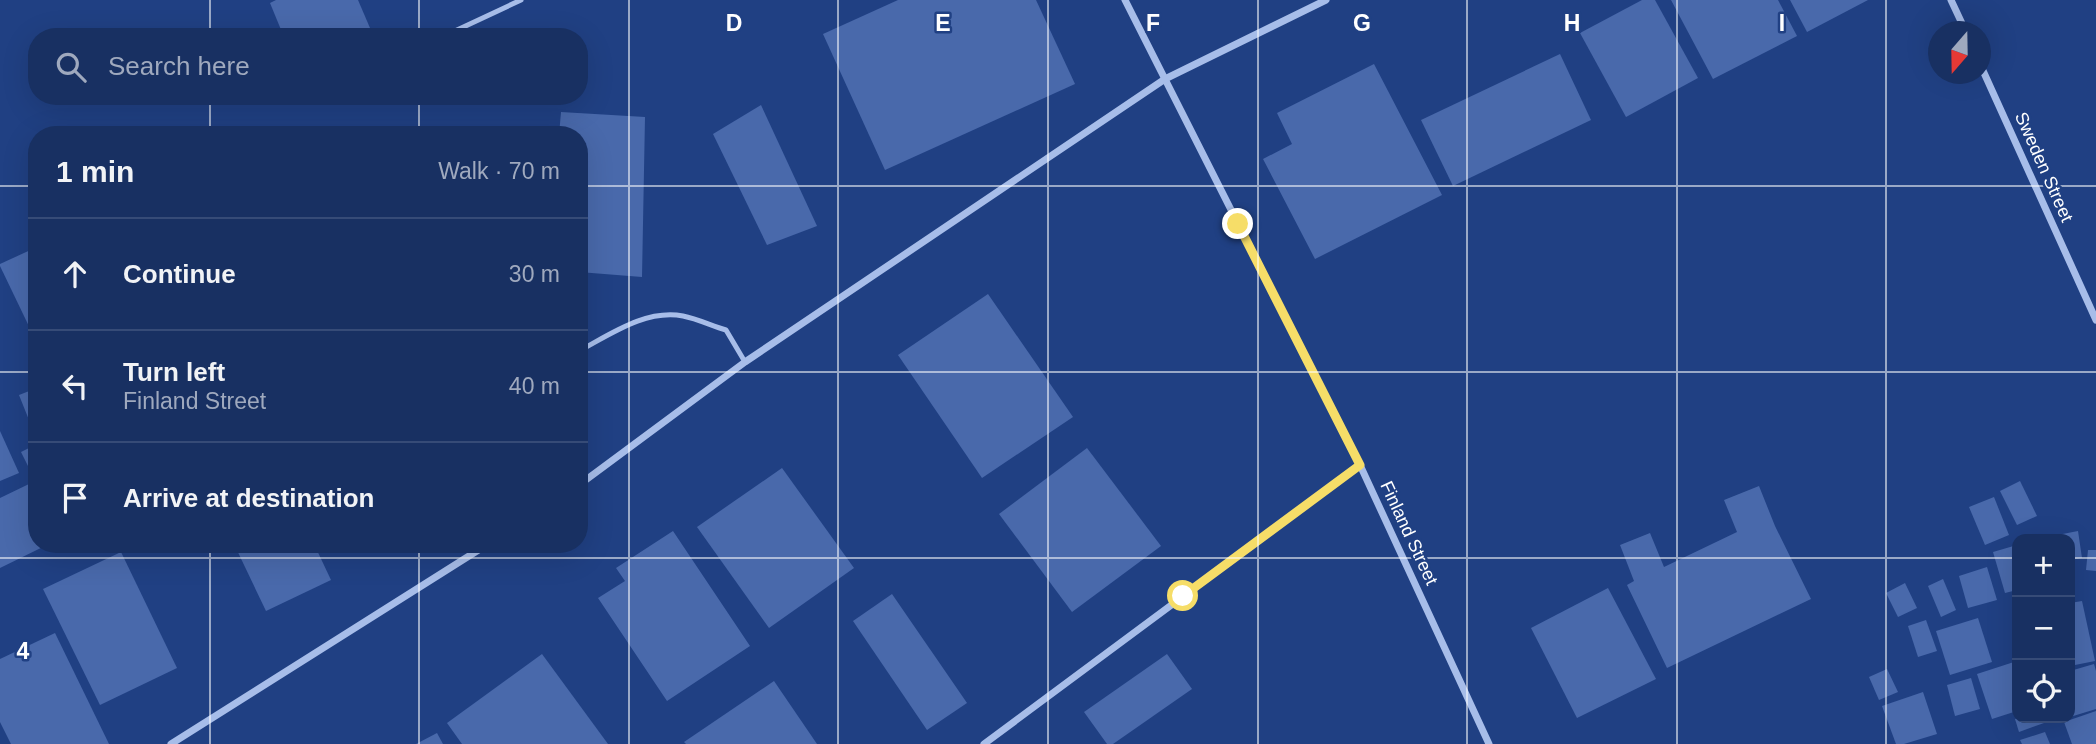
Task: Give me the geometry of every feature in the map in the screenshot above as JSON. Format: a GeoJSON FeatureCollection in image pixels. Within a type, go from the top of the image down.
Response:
{"type":"FeatureCollection","features":[{"type":"Feature","properties":{"kind":"street","name":"Finland Street"},"geometry":{"type":"LineString","coordinates":[[1125,0],[1360,465],[1489,744]]}},
{"type":"Feature","properties":{"kind":"street"},"geometry":{"type":"LineString","coordinates":[[588,478],[745,362],[1165,79],[1326,0]]}},
{"type":"Feature","properties":{"kind":"street"},"geometry":{"type":"LineString","coordinates":[[1951,0],[1961,21]]}},
{"type":"Feature","properties":{"kind":"street","name":"Sweden Street"},"geometry":{"type":"LineString","coordinates":[[1989,84],[2096,320]]}},
{"type":"Feature","properties":{"kind":"street"},"geometry":{"type":"LineString","coordinates":[[984,744],[1360,465]]}},
{"type":"Feature","properties":{"kind":"street"},"geometry":{"type":"LineString","coordinates":[[171,744],[474,553]]}},
{"type":"Feature","properties":{"kind":"lane"},"geometry":{"type":"LineString","coordinates":[[461,28],[521,0]]}},
{"type":"Feature","properties":{"kind":"lane"},"geometry":{"type":"LineString","coordinates":[[588,346],[634,322],[659,315],[683,316],[726,330],[745,362]]}},
{"type":"Feature","properties":{"kind":"building"},"geometry":{"type":"Polygon","coordinates":[[[276,0],[358,0],[370,28],[280,28],[270,3],[276,0]]]}},
{"type":"Feature","properties":{"kind":"building"},"geometry":{"type":"Polygon","coordinates":[[[898,0],[1036,0],[1075,84],[885,170],[823,34],[898,0]]]}},
{"type":"Feature","properties":{"kind":"building"},"geometry":{"type":"Polygon","coordinates":[[[1642,0],[1655,0],[1698,78],[1626,117],[1580,33],[1642,0]]]}},
{"type":"Feature","properties":{"kind":"building"},"geometry":{"type":"Polygon","coordinates":[[[1671,0],[1778,0],[1797,36],[1713,79],[1671,0]]]}},
{"type":"Feature","properties":{"kind":"building"},"geometry":{"type":"Polygon","coordinates":[[[1790,0],[1868,0],[1807,32],[1790,0]]]}},
{"type":"Feature","properties":{"kind":"building"},"geometry":{"type":"Polygon","coordinates":[[[1560,54],[1591,120],[1453,186],[1421,120],[1560,54]]]}},
{"type":"Feature","properties":{"kind":"building"},"geometry":{"type":"Polygon","coordinates":[[[1374,64],[1442,195],[1315,259],[1263,159],[1292,144],[1277,113],[1374,64]]]}},
{"type":"Feature","properties":{"kind":"building"},"geometry":{"type":"Polygon","coordinates":[[[761,105],[817,226],[767,245],[713,134],[761,105]]]}},
{"type":"Feature","properties":{"kind":"building"},"geometry":{"type":"Polygon","coordinates":[[[561,112],[645,117],[642,277],[588,273],[588,126],[560,126],[561,112]]]}},
{"type":"Feature","properties":{"kind":"building"},"geometry":{"type":"Polygon","coordinates":[[[28,251],[28,324],[0,266],[28,251]]]}},
{"type":"Feature","properties":{"kind":"building"},"geometry":{"type":"Polygon","coordinates":[[[988,294],[1073,417],[982,478],[898,355],[988,294]]]}},
{"type":"Feature","properties":{"kind":"building"},"geometry":{"type":"Polygon","coordinates":[[[28,392],[28,418],[19,395],[28,392]]]}},
{"type":"Feature","properties":{"kind":"building"},"geometry":{"type":"Polygon","coordinates":[[[0,431],[19,473],[0,481],[0,431]]]}},
{"type":"Feature","properties":{"kind":"building"},"geometry":{"type":"Polygon","coordinates":[[[28,448],[28,466],[21,452],[28,448]]]}},
{"type":"Feature","properties":{"kind":"building"},"geometry":{"type":"Polygon","coordinates":[[[1087,448],[1161,546],[1072,612],[999,514],[1087,448]]]}},
{"type":"Feature","properties":{"kind":"building"},"geometry":{"type":"Polygon","coordinates":[[[782,468],[854,568],[769,628],[697,527],[782,468]]]}},
{"type":"Feature","properties":{"kind":"building"},"geometry":{"type":"Polygon","coordinates":[[[2020,481],[2037,516],[2017,525],[2000,491],[2020,481]]]}},
{"type":"Feature","properties":{"kind":"building"},"geometry":{"type":"Polygon","coordinates":[[[28,484],[28,553],[31,553],[0,568],[0,498],[28,484]]]}},
{"type":"Feature","properties":{"kind":"building"},"geometry":{"type":"Polygon","coordinates":[[[1759,486],[1775,526],[1811,599],[1667,668],[1627,585],[1634,581],[1620,545],[1650,533],[1664,567],[1737,532],[1724,500],[1759,486]]]}},
{"type":"Feature","properties":{"kind":"building"},"geometry":{"type":"Polygon","coordinates":[[[1994,497],[2009,535],[1985,545],[1969,507],[1994,497]]]}},
{"type":"Feature","properties":{"kind":"building"},"geometry":{"type":"Polygon","coordinates":[[[673,531],[750,646],[667,701],[598,598],[625,581],[616,568],[673,531]]]}},
{"type":"Feature","properties":{"kind":"building"},"geometry":{"type":"Polygon","coordinates":[[[2078,531],[2082,558],[2075,559],[2075,534],[2063,534],[2078,531]]]}},
{"type":"Feature","properties":{"kind":"building"},"geometry":{"type":"Polygon","coordinates":[[[2012,546],[2012,591],[2005,593],[1993,552],[2012,546]]]}},
{"type":"Feature","properties":{"kind":"building"},"geometry":{"type":"Polygon","coordinates":[[[2088,550],[2096,550],[2096,571],[2086,570],[2088,550]]]}},
{"type":"Feature","properties":{"kind":"building"},"geometry":{"type":"Polygon","coordinates":[[[121,553],[177,668],[100,705],[43,589],[121,553]]]}},
{"type":"Feature","properties":{"kind":"building"},"geometry":{"type":"Polygon","coordinates":[[[238,553],[318,553],[331,580],[266,611],[238,553]]]}},
{"type":"Feature","properties":{"kind":"building"},"geometry":{"type":"Polygon","coordinates":[[[1987,567],[1997,600],[1968,608],[1959,576],[1987,567]]]}},
{"type":"Feature","properties":{"kind":"building"},"geometry":{"type":"Polygon","coordinates":[[[1943,579],[1956,610],[1941,617],[1928,586],[1943,579]]]}},
{"type":"Feature","properties":{"kind":"building"},"geometry":{"type":"Polygon","coordinates":[[[1905,583],[1917,608],[1898,617],[1886,593],[1905,583]]]}},
{"type":"Feature","properties":{"kind":"building"},"geometry":{"type":"Polygon","coordinates":[[[1608,588],[1656,679],[1577,718],[1531,628],[1608,588]]]}},
{"type":"Feature","properties":{"kind":"building"},"geometry":{"type":"Polygon","coordinates":[[[892,594],[967,703],[927,730],[853,621],[892,594]]]}},
{"type":"Feature","properties":{"kind":"building"},"geometry":{"type":"Polygon","coordinates":[[[2082,601],[2095,661],[2075,665],[2075,660],[2075,602],[2082,601]]]}},
{"type":"Feature","properties":{"kind":"building"},"geometry":{"type":"Polygon","coordinates":[[[1978,618],[1992,662],[1950,675],[1936,631],[1978,618]]]}},
{"type":"Feature","properties":{"kind":"building"},"geometry":{"type":"Polygon","coordinates":[[[1926,620],[1937,651],[1918,657],[1908,626],[1926,620]]]}},
{"type":"Feature","properties":{"kind":"building"},"geometry":{"type":"Polygon","coordinates":[[[55,633],[109,744],[11,744],[0,722],[0,659],[55,633]]]}},
{"type":"Feature","properties":{"kind":"building"},"geometry":{"type":"Polygon","coordinates":[[[542,654],[608,744],[462,744],[447,723],[542,654]]]}},
{"type":"Feature","properties":{"kind":"building"},"geometry":{"type":"Polygon","coordinates":[[[1167,654],[1192,689],[1113,744],[1107,744],[1084,712],[1167,654]]]}},
{"type":"Feature","properties":{"kind":"building"},"geometry":{"type":"Polygon","coordinates":[[[2012,663],[2012,713],[1992,719],[1977,674],[2012,663]]]}},
{"type":"Feature","properties":{"kind":"building"},"geometry":{"type":"Polygon","coordinates":[[[2094,664],[2096,709],[2075,715],[2075,670],[2094,664]]]}},
{"type":"Feature","properties":{"kind":"building"},"geometry":{"type":"Polygon","coordinates":[[[1887,669],[1898,692],[1879,700],[1869,677],[1887,669]]]}},
{"type":"Feature","properties":{"kind":"building"},"geometry":{"type":"Polygon","coordinates":[[[1971,678],[1980,709],[1955,716],[1947,685],[1971,678]]]}},
{"type":"Feature","properties":{"kind":"building"},"geometry":{"type":"Polygon","coordinates":[[[774,681],[817,744],[684,742],[774,681]]]}},
{"type":"Feature","properties":{"kind":"building"},"geometry":{"type":"Polygon","coordinates":[[[1923,692],[1937,734],[1896,744],[1882,706],[1923,692]]]}},
{"type":"Feature","properties":{"kind":"building"},"geometry":{"type":"Polygon","coordinates":[[[2096,711],[2096,744],[2072,744],[2064,723],[2075,723],[2075,718],[2096,711]]]}},
{"type":"Feature","properties":{"kind":"building"},"geometry":{"type":"Polygon","coordinates":[[[2016,723],[2044,723],[2019,732],[2016,723]]]}},
{"type":"Feature","properties":{"kind":"building"},"geometry":{"type":"Polygon","coordinates":[[[2045,732],[2050,744],[2022,744],[2020,740],[2045,732]]]}},
{"type":"Feature","properties":{"kind":"building"},"geometry":{"type":"Polygon","coordinates":[[[437,733],[443,744],[416,744],[437,733]]]}},
{"type":"Feature","properties":{"kind":"route"},"geometry":{"type":"LineString","coordinates":[[1183,596],[1360,465],[1238,224]]}}]}
